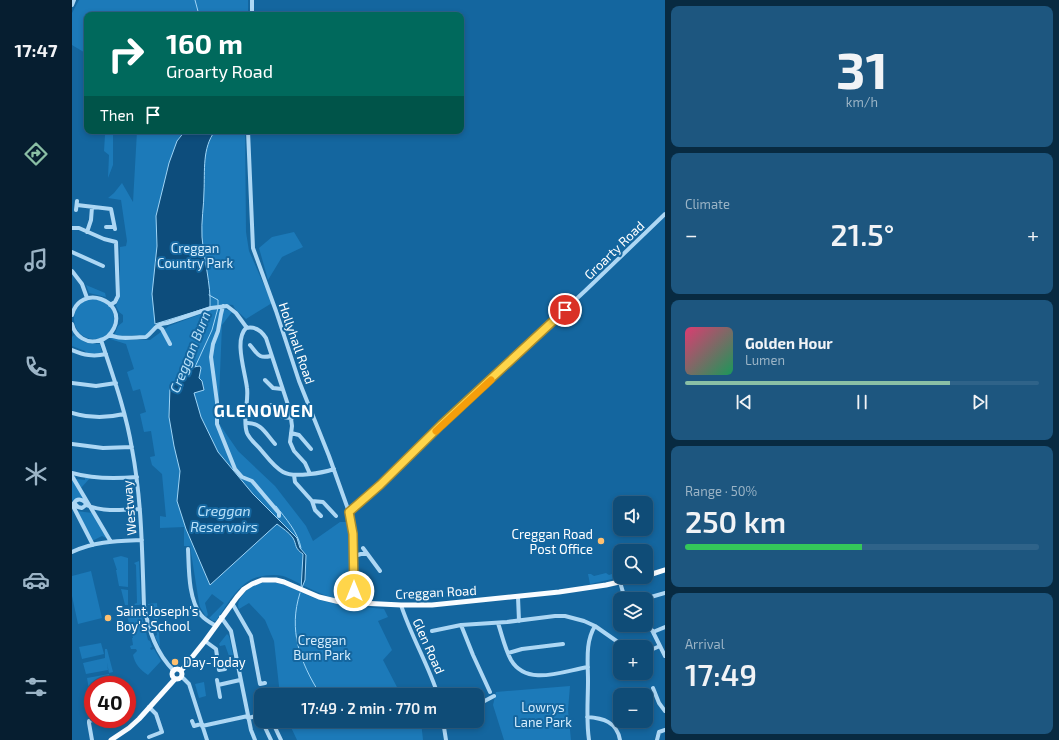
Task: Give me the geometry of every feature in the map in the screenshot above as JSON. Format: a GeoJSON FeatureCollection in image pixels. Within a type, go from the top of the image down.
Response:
{"type":"FeatureCollection","features":[{"type":"Feature","properties":{"kind":"main road"},"geometry":{"type":"LineString","coordinates":[[653,574],[665,570]]}},
{"type":"Feature","properties":{"kind":"main road","name":"Creggan Road"},"geometry":{"type":"LineString","coordinates":[[181,671],[244,589],[262,580],[284,582],[319,597],[340,602],[401,605],[432,605],[518,597],[613,583]]}},
{"type":"Feature","properties":{"kind":"main road"},"geometry":{"type":"LineString","coordinates":[[111,740],[130,728],[175,678],[178,679],[182,677],[181,671],[174,671],[173,676],[175,678]]}},
{"type":"Feature","properties":{"kind":"street"},"geometry":{"type":"LineString","coordinates":[[72,5],[74,0]]}},
{"type":"Feature","properties":{"kind":"street"},"geometry":{"type":"LineString","coordinates":[[252,0],[252,12]]}},
{"type":"Feature","properties":{"kind":"street","name":"Hollyhall Road"},"geometry":{"type":"LineString","coordinates":[[248,134],[253,248],[276,310],[299,381],[334,469],[349,512],[353,534],[354,603]]}},
{"type":"Feature","properties":{"kind":"street"},"geometry":{"type":"LineString","coordinates":[[76,210],[77,203],[92,207],[111,209],[115,228],[106,227]]}},
{"type":"Feature","properties":{"kind":"street"},"geometry":{"type":"LineString","coordinates":[[87,232],[91,220],[92,207]]}},
{"type":"Feature","properties":{"kind":"street","name":"Groarty Road"},"geometry":{"type":"LineString","coordinates":[[349,512],[380,485],[441,425],[665,214]]}},
{"type":"Feature","properties":{"kind":"street"},"geometry":{"type":"LineString","coordinates":[[72,228],[79,228],[104,239],[113,240],[117,244],[118,296],[115,302],[110,305]]}},
{"type":"Feature","properties":{"kind":"street"},"geometry":{"type":"LineString","coordinates":[[72,252],[103,266]]}},
{"type":"Feature","properties":{"kind":"street"},"geometry":{"type":"LineString","coordinates":[[72,271],[82,284],[87,298]]}},
{"type":"Feature","properties":{"kind":"street"},"geometry":{"type":"LineString","coordinates":[[72,315],[78,303],[92,297],[102,299],[110,305],[113,309],[116,320],[113,330],[101,340],[84,340],[76,333],[72,324]]}},
{"type":"Feature","properties":{"kind":"street"},"geometry":{"type":"LineString","coordinates":[[110,334],[114,337],[121,338],[146,337],[156,326],[220,307],[229,307],[236,313],[247,328]]}},
{"type":"Feature","properties":{"kind":"street"},"geometry":{"type":"LineString","coordinates":[[220,307],[221,314],[218,331],[213,344],[212,357],[217,402],[217,424],[235,469],[242,477],[252,481],[279,513],[278,516]]}},
{"type":"Feature","properties":{"kind":"street"},"geometry":{"type":"LineString","coordinates":[[158,326],[162,329],[170,344]]}},
{"type":"Feature","properties":{"kind":"street"},"geometry":{"type":"LineString","coordinates":[[310,474],[305,463],[294,451],[290,442],[292,418],[266,338],[262,332],[256,328],[247,328],[242,333],[240,346],[247,390],[246,423],[248,434],[251,439],[270,460],[283,472],[289,475],[310,474],[334,469]]}},
{"type":"Feature","properties":{"kind":"street","name":"Westway"},"geometry":{"type":"LineString","coordinates":[[101,340],[116,383],[132,447],[137,477],[142,540],[144,606],[159,652],[174,671]]}},
{"type":"Feature","properties":{"kind":"street"},"geometry":{"type":"LineString","coordinates":[[250,345],[260,357],[264,358],[271,356]]}},
{"type":"Feature","properties":{"kind":"street"},"geometry":{"type":"LineString","coordinates":[[72,350],[92,356],[106,354]]}},
{"type":"Feature","properties":{"kind":"street"},"geometry":{"type":"LineString","coordinates":[[265,380],[273,388],[282,389]]}},
{"type":"Feature","properties":{"kind":"street"},"geometry":{"type":"LineString","coordinates":[[72,383],[96,386],[116,383]]}},
{"type":"Feature","properties":{"kind":"street"},"geometry":{"type":"LineString","coordinates":[[271,405],[280,416],[292,418]]}},
{"type":"Feature","properties":{"kind":"street"},"geometry":{"type":"LineString","coordinates":[[72,413],[95,417],[124,414]]}},
{"type":"Feature","properties":{"kind":"street"},"geometry":{"type":"LineString","coordinates":[[246,423],[255,423],[260,426],[275,444]]}},
{"type":"Feature","properties":{"kind":"street"},"geometry":{"type":"LineString","coordinates":[[291,433],[299,435],[311,449]]}},
{"type":"Feature","properties":{"kind":"street"},"geometry":{"type":"LineString","coordinates":[[72,444],[102,448],[132,447]]}},
{"type":"Feature","properties":{"kind":"street"},"geometry":{"type":"LineString","coordinates":[[72,475],[122,479],[137,477]]}},
{"type":"Feature","properties":{"kind":"street"},"geometry":{"type":"LineString","coordinates":[[72,475],[111,542]]}},
{"type":"Feature","properties":{"kind":"street"},"geometry":{"type":"LineString","coordinates":[[294,475],[296,482],[312,502],[315,510],[322,516]]}},
{"type":"Feature","properties":{"kind":"street"},"geometry":{"type":"LineString","coordinates":[[73,503],[76,500],[81,500],[85,502],[86,506]]}},
{"type":"Feature","properties":{"kind":"street"},"geometry":{"type":"LineString","coordinates":[[312,502],[323,502],[336,516]]}},
{"type":"Feature","properties":{"kind":"street"},"geometry":{"type":"LineString","coordinates":[[73,503],[82,508],[86,506],[115,510],[140,509]]}},
{"type":"Feature","properties":{"kind":"street"},"geometry":{"type":"LineString","coordinates":[[73,503],[93,545]]}},
{"type":"Feature","properties":{"kind":"street"},"geometry":{"type":"LineString","coordinates":[[72,552],[93,545],[142,540]]}},
{"type":"Feature","properties":{"kind":"street"},"geometry":{"type":"LineString","coordinates":[[363,548],[380,571]]}},
{"type":"Feature","properties":{"kind":"street"},"geometry":{"type":"LineString","coordinates":[[188,549],[189,575],[194,602],[199,613],[216,626]]}},
{"type":"Feature","properties":{"kind":"street"},"geometry":{"type":"LineString","coordinates":[[354,556],[367,554]]}},
{"type":"Feature","properties":{"kind":"street"},"geometry":{"type":"LineString","coordinates":[[340,602],[349,597],[354,591]]}},
{"type":"Feature","properties":{"kind":"street"},"geometry":{"type":"LineString","coordinates":[[653,596],[665,593]]}},
{"type":"Feature","properties":{"kind":"street"},"geometry":{"type":"LineString","coordinates":[[518,597],[519,621]]}},
{"type":"Feature","properties":{"kind":"street"},"geometry":{"type":"LineString","coordinates":[[232,603],[251,636],[260,684],[265,682]]}},
{"type":"Feature","properties":{"kind":"street","name":"Glen Road"},"geometry":{"type":"LineString","coordinates":[[401,605],[436,688]]}},
{"type":"Feature","properties":{"kind":"street"},"geometry":{"type":"LineString","coordinates":[[432,631],[461,625],[565,616],[584,621],[595,626],[615,640]]}},
{"type":"Feature","properties":{"kind":"street"},"geometry":{"type":"LineString","coordinates":[[222,617],[231,631],[248,717],[255,740]]}},
{"type":"Feature","properties":{"kind":"street"},"geometry":{"type":"LineString","coordinates":[[498,623],[508,653],[516,667],[526,674],[540,676],[588,668]]}},
{"type":"Feature","properties":{"kind":"street"},"geometry":{"type":"LineString","coordinates":[[461,625],[492,697],[484,701]]}},
{"type":"Feature","properties":{"kind":"street"},"geometry":{"type":"LineString","coordinates":[[589,740],[587,717],[588,668],[590,637],[595,626]]}},
{"type":"Feature","properties":{"kind":"street"},"geometry":{"type":"LineString","coordinates":[[665,627],[654,632],[665,656]]}},
{"type":"Feature","properties":{"kind":"street"},"geometry":{"type":"LineString","coordinates":[[205,641],[216,650],[219,670],[225,669]]}},
{"type":"Feature","properties":{"kind":"street"},"geometry":{"type":"LineString","coordinates":[[508,653],[522,648],[563,644]]}},
{"type":"Feature","properties":{"kind":"street"},"geometry":{"type":"LineString","coordinates":[[653,649],[660,646]]}},
{"type":"Feature","properties":{"kind":"street"},"geometry":{"type":"LineString","coordinates":[[182,677],[189,684],[207,740]]}},
{"type":"Feature","properties":{"kind":"street"},"geometry":{"type":"LineString","coordinates":[[217,680],[220,697]]}},
{"type":"Feature","properties":{"kind":"street"},"geometry":{"type":"LineString","coordinates":[[218,686],[240,680]]}},
{"type":"Feature","properties":{"kind":"street"},"geometry":{"type":"LineString","coordinates":[[655,689],[659,703],[665,711]]}},
{"type":"Feature","properties":{"kind":"street"},"geometry":{"type":"LineString","coordinates":[[149,707],[156,714],[162,732],[149,737]]}},
{"type":"Feature","properties":{"kind":"street"},"geometry":{"type":"LineString","coordinates":[[192,721],[194,726],[254,717]]}},
{"type":"Feature","properties":{"kind":"street"},"geometry":{"type":"LineString","coordinates":[[587,717],[595,717],[606,720],[613,725]]}},
{"type":"Feature","properties":{"kind":"street"},"geometry":{"type":"LineString","coordinates":[[90,728],[92,740]]}},
{"type":"Feature","properties":{"kind":"street"},"geometry":{"type":"LineString","coordinates":[[266,728],[271,740]]}},
{"type":"Feature","properties":{"kind":"street"},"geometry":{"type":"LineString","coordinates":[[275,728],[281,740]]}},
{"type":"Feature","properties":{"kind":"street"},"geometry":{"type":"LineString","coordinates":[[444,728],[446,740]]}},
{"type":"Feature","properties":{"kind":"street"},"geometry":{"type":"LineString","coordinates":[[616,728],[620,740]]}},
{"type":"Feature","properties":{"kind":"street"},"geometry":{"type":"LineString","coordinates":[[657,740],[659,732],[665,730]]}},
{"type":"Feature","properties":{"kind":"green space"},"geometry":{"type":"Polygon","coordinates":[[[79,0],[248,0],[248,12],[84,12],[84,52],[72,45],[72,13],[79,0]]]}},
{"type":"Feature","properties":{"kind":"green space"},"geometry":{"type":"Polygon","coordinates":[[[102,134],[113,134],[113,165],[108,178],[109,155],[104,151],[105,135],[102,134]]]}},
{"type":"Feature","properties":{"kind":"green space","name":"Creggan Country Park"},"geometry":{"type":"Polygon","coordinates":[[[137,134],[245,134],[246,232],[249,251],[272,303],[246,319],[235,309],[233,305],[226,304],[195,311],[155,324],[152,331],[147,335],[114,336],[118,326],[123,322],[123,315],[119,312],[116,306],[120,296],[120,247],[126,246],[127,241],[121,200],[108,198],[122,183],[133,202],[137,134]]]}},
{"type":"Feature","properties":{"kind":"green space"},"geometry":{"type":"Polygon","coordinates":[[[294,232],[303,247],[282,257],[268,280],[259,248],[272,237],[294,232]]]}},
{"type":"Feature","properties":{"kind":"green space"},"geometry":{"type":"Polygon","coordinates":[[[86,285],[105,293],[106,297],[89,293],[86,285]]]}},
{"type":"Feature","properties":{"kind":"green space"},"geometry":{"type":"Polygon","coordinates":[[[98,299],[105,302],[111,308],[114,319],[113,327],[105,336],[98,339],[90,339],[83,336],[75,327],[74,315],[77,308],[86,300],[98,299]]]}},
{"type":"Feature","properties":{"kind":"green space"},"geometry":{"type":"Polygon","coordinates":[[[217,308],[232,312],[222,325],[218,422],[238,451],[275,486],[306,526],[313,541],[340,522],[346,522],[350,533],[352,587],[351,591],[346,597],[340,599],[324,595],[283,576],[274,575],[258,577],[251,580],[239,589],[216,621],[213,621],[209,618],[224,603],[212,594],[205,603],[208,615],[206,617],[200,607],[190,546],[184,546],[184,527],[160,528],[160,516],[166,517],[162,474],[152,465],[150,457],[155,456],[151,431],[144,432],[140,414],[146,412],[140,389],[133,391],[127,372],[134,369],[126,344],[110,339],[150,340],[169,326],[217,308]]]}},
{"type":"Feature","properties":{"kind":"green space"},"geometry":{"type":"Polygon","coordinates":[[[74,335],[87,343],[100,344],[102,353],[86,353],[85,351],[72,346],[72,337],[74,335]]]}},
{"type":"Feature","properties":{"kind":"green space"},"geometry":{"type":"Polygon","coordinates":[[[74,476],[76,476],[76,479],[85,480],[85,478],[90,478],[81,488],[74,476]]]}},
{"type":"Feature","properties":{"kind":"green space"},"geometry":{"type":"Polygon","coordinates":[[[72,478],[84,499],[72,500],[72,478]]]}},
{"type":"Feature","properties":{"kind":"green space"},"geometry":{"type":"Polygon","coordinates":[[[76,511],[93,513],[109,538],[102,536],[92,541],[76,511]]]}},
{"type":"Feature","properties":{"kind":"green space"},"geometry":{"type":"Polygon","coordinates":[[[121,556],[128,558],[128,587],[119,586],[117,570],[113,558],[121,556]]]}},
{"type":"Feature","properties":{"kind":"green space"},"geometry":{"type":"Polygon","coordinates":[[[139,561],[141,604],[135,605],[134,604],[137,603],[136,565],[134,563],[139,561]]]}},
{"type":"Feature","properties":{"kind":"green space"},"geometry":{"type":"Polygon","coordinates":[[[91,571],[102,618],[78,624],[72,596],[72,576],[91,571]]]}},
{"type":"Feature","properties":{"kind":"green space"},"geometry":{"type":"Polygon","coordinates":[[[606,573],[609,575],[613,574],[613,579],[590,584],[588,574],[594,576],[606,573]]]}},
{"type":"Feature","properties":{"kind":"green space","name":"Creggan Burn Park"},"geometry":{"type":"Polygon","coordinates":[[[267,582],[281,584],[313,598],[336,604],[384,609],[388,617],[378,621],[392,650],[383,660],[397,688],[279,688],[274,641],[265,620],[249,603],[239,609],[238,606],[241,597],[255,585],[267,582]]]}},
{"type":"Feature","properties":{"kind":"green space"},"geometry":{"type":"Polygon","coordinates":[[[121,589],[128,590],[128,605],[125,605],[121,589]]]}},
{"type":"Feature","properties":{"kind":"green space"},"geometry":{"type":"Polygon","coordinates":[[[157,603],[160,647],[155,636],[157,635],[151,605],[148,605],[157,603]]]}},
{"type":"Feature","properties":{"kind":"green space"},"geometry":{"type":"Polygon","coordinates":[[[129,613],[141,613],[148,640],[150,641],[152,647],[150,648],[151,650],[154,649],[161,661],[148,675],[140,669],[133,655],[137,651],[136,649],[131,649],[130,646],[133,645],[133,638],[127,616],[129,616],[129,613]]]}},
{"type":"Feature","properties":{"kind":"green space"},"geometry":{"type":"Polygon","coordinates":[[[227,634],[229,636],[233,655],[229,656],[225,645],[220,646],[219,644],[227,634]]]}},
{"type":"Feature","properties":{"kind":"green space"},"geometry":{"type":"Polygon","coordinates":[[[101,643],[104,654],[82,659],[79,647],[101,643]]]}},
{"type":"Feature","properties":{"kind":"green space"},"geometry":{"type":"Polygon","coordinates":[[[105,649],[107,649],[113,672],[109,673],[107,663],[108,670],[86,674],[83,663],[105,658],[105,649]]]}},
{"type":"Feature","properties":{"kind":"green space"},"geometry":{"type":"Polygon","coordinates":[[[109,674],[109,676],[98,676],[109,674]]]}},
{"type":"Feature","properties":{"kind":"green space"},"geometry":{"type":"Polygon","coordinates":[[[204,682],[206,696],[199,698],[195,684],[204,682]]]}},
{"type":"Feature","properties":{"kind":"green space","name":"Lowrys Lane Park"},"geometry":{"type":"Polygon","coordinates":[[[570,686],[568,710],[571,740],[504,740],[493,705],[496,692],[570,686]]]}},
{"type":"Feature","properties":{"kind":"green space"},"geometry":{"type":"Polygon","coordinates":[[[291,728],[422,728],[423,740],[297,740],[291,728]]]}},
{"type":"Feature","properties":{"kind":"water"},"geometry":{"type":"Polygon","coordinates":[[[183,134],[213,134],[206,152],[204,168],[202,225],[210,307],[155,324],[152,294],[157,246],[156,216],[169,163],[177,141],[183,134]]]}},
{"type":"Feature","properties":{"kind":"water","name":"Creggan Reservoirs"},"geometry":{"type":"Polygon","coordinates":[[[200,366],[199,378],[202,381],[204,390],[194,393],[201,417],[218,452],[253,494],[297,538],[300,548],[306,555],[305,580],[301,590],[303,554],[297,548],[291,536],[277,524],[210,585],[186,529],[177,501],[180,471],[169,417],[170,386],[187,376],[193,367],[200,366]]]}},
{"type":"Feature","properties":{"kind":"waterway","name":"Creggan Burn"},"geometry":{"type":"LineString","coordinates":[[195,0],[198,12]]}},
{"type":"Feature","properties":{"kind":"waterway","name":"Creggan Burn"},"geometry":{"type":"LineString","coordinates":[[209,295],[218,300],[218,305]]}},
{"type":"Feature","properties":{"kind":"waterway","name":"Creggan Burn"},"geometry":{"type":"LineString","coordinates":[[195,367],[212,330],[218,308]]}},
{"type":"Feature","properties":{"kind":"waterway"},"geometry":{"type":"LineString","coordinates":[[276,506],[294,531],[301,548]]}},
{"type":"Feature","properties":{"kind":"waterway","name":"Creggan Burn"},"geometry":{"type":"LineString","coordinates":[[300,593],[295,620],[298,645],[307,670],[316,688]]}},
{"type":"Feature","properties":{"kind":"slow traffic"},"geometry":{"type":"LineString","coordinates":[[436,431],[491,380]]}},
{"type":"Feature","properties":{"kind":"place","name":"Creggan Road Post Office"},"geometry":{"type":"Point","coordinates":[601,541]}},
{"type":"Feature","properties":{"kind":"place","name":"Saint Joseph's Boy's School"},"geometry":{"type":"Point","coordinates":[108,618]}},
{"type":"Feature","properties":{"kind":"place","name":"Day-Today"},"geometry":{"type":"Point","coordinates":[175,662]}},
{"type":"Feature","properties":{"kind":"district","name":"GLENOWEN"},"geometry":{"type":"Point","coordinates":[264,411]}},
{"type":"Feature","properties":{"kind":"route"},"geometry":{"type":"LineString","coordinates":[[354,591],[353,534],[349,512],[380,485],[441,425],[565,310]]}}]}
